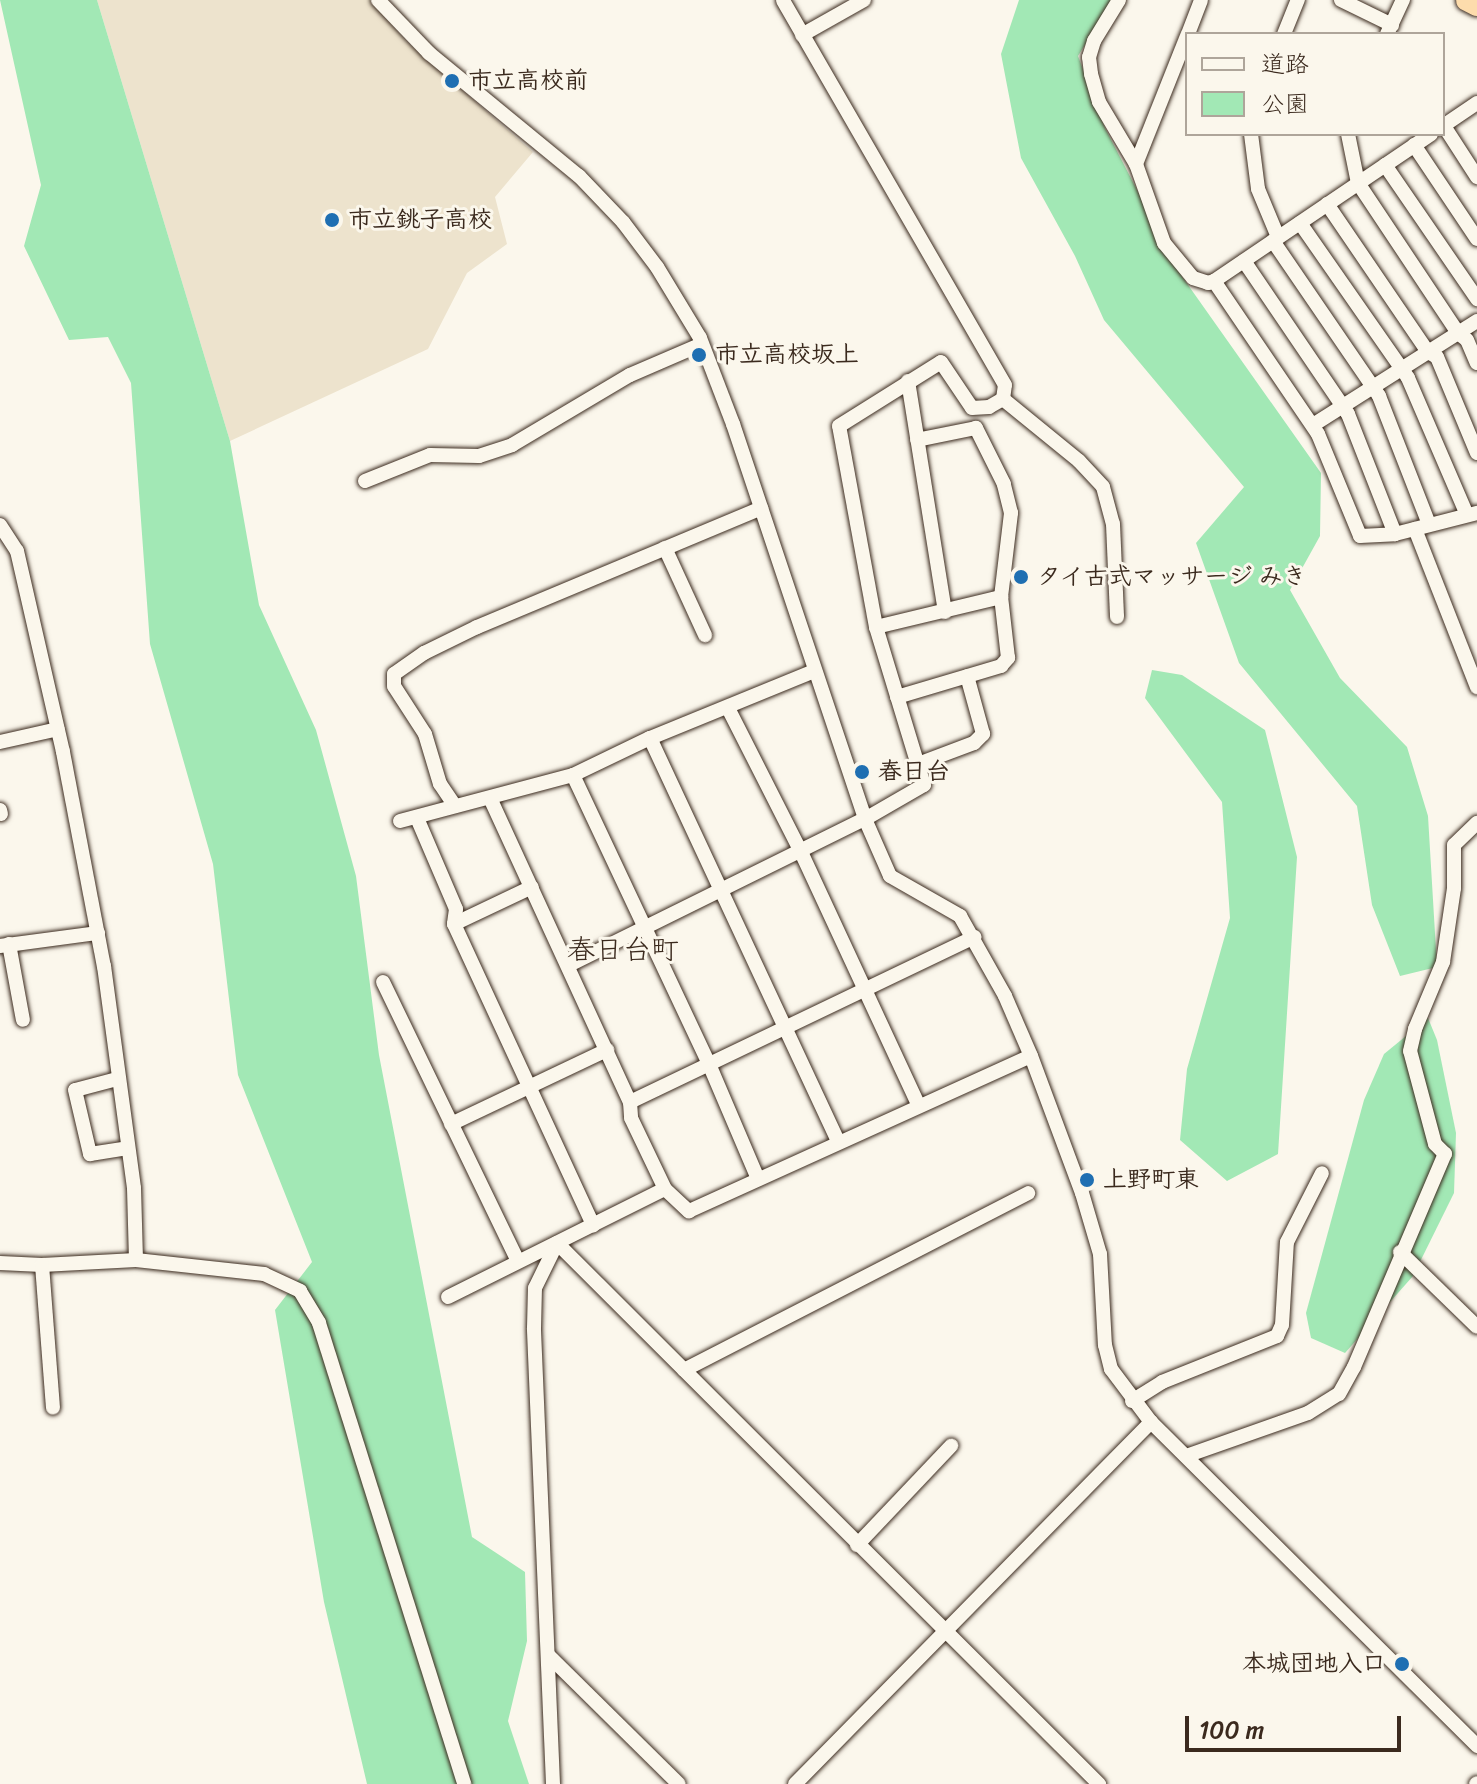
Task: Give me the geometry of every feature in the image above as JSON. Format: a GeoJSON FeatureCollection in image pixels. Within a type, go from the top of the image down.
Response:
{"type":"FeatureCollection","features":[{"type":"Feature","properties":{"kind":"highway"},"geometry":{"type":"LineString","coordinates":[[1467,0],[1477,5]]}},
{"type":"Feature","properties":{"kind":"street"},"geometry":{"type":"LineString","coordinates":[[378,0],[419,44],[579,176],[623,222],[657,267],[702,344],[761,508],[865,819],[890,876],[960,916],[974,937],[1031,1056],[1082,1193],[1100,1254],[1105,1345],[1111,1369],[1132,1401],[1151,1422],[1477,1746]]}},
{"type":"Feature","properties":{"kind":"street"},"geometry":{"type":"LineString","coordinates":[[783,0],[1005,385],[1003,399]]}},
{"type":"Feature","properties":{"kind":"street"},"geometry":{"type":"LineString","coordinates":[[802,35],[864,0]]}},
{"type":"Feature","properties":{"kind":"street"},"geometry":{"type":"LineString","coordinates":[[1119,0],[1094,41],[1089,57],[1091,74],[1099,102],[1136,164],[1164,243],[1193,278],[1208,283],[1214,281],[1428,136]]}},
{"type":"Feature","properties":{"kind":"street"},"geometry":{"type":"LineString","coordinates":[[1188,32],[1201,0]]}},
{"type":"Feature","properties":{"kind":"street"},"geometry":{"type":"LineString","coordinates":[[1285,32],[1298,0]]}},
{"type":"Feature","properties":{"kind":"street"},"geometry":{"type":"LineString","coordinates":[[1341,0],[1389,29],[1403,0]]}},
{"type":"Feature","properties":{"kind":"street"},"geometry":{"type":"LineString","coordinates":[[1136,164],[1185,40]]}},
{"type":"Feature","properties":{"kind":"street"},"geometry":{"type":"LineString","coordinates":[[1172,73],[1185,78]]}},
{"type":"Feature","properties":{"kind":"street"},"geometry":{"type":"LineString","coordinates":[[1445,125],[1472,106],[1477,123]]}},
{"type":"Feature","properties":{"kind":"street"},"geometry":{"type":"LineString","coordinates":[[1445,129],[1477,177]]}},
{"type":"Feature","properties":{"kind":"street"},"geometry":{"type":"LineString","coordinates":[[1251,136],[1258,189],[1276,239],[1369,387],[1379,396],[1477,687]]}},
{"type":"Feature","properties":{"kind":"street"},"geometry":{"type":"LineString","coordinates":[[1348,136],[1358,183],[1458,333],[1467,340],[1477,363]]}},
{"type":"Feature","properties":{"kind":"street"},"geometry":{"type":"LineString","coordinates":[[1414,145],[1477,239]]}},
{"type":"Feature","properties":{"kind":"street"},"geometry":{"type":"LineString","coordinates":[[1385,165],[1477,299]]}},
{"type":"Feature","properties":{"kind":"street"},"geometry":{"type":"LineString","coordinates":[[1327,204],[1428,352],[1437,357],[1477,453]]}},
{"type":"Feature","properties":{"kind":"street"},"geometry":{"type":"LineString","coordinates":[[1214,281],[1313,425],[1360,536],[1395,534],[1472,514],[1401,367],[1300,223]]}},
{"type":"Feature","properties":{"kind":"street"},"geometry":{"type":"LineString","coordinates":[[1244,261],[1348,414],[1395,534]]}},
{"type":"Feature","properties":{"kind":"street"},"geometry":{"type":"LineString","coordinates":[[1313,425],[1477,321]]}},
{"type":"Feature","properties":{"kind":"street"},"geometry":{"type":"LineString","coordinates":[[365,481],[430,455],[479,456],[512,445],[630,375],[702,344]]}},
{"type":"Feature","properties":{"kind":"street"},"geometry":{"type":"LineString","coordinates":[[569,965],[801,852],[924,785],[876,627],[839,426],[941,362],[972,408],[989,407],[1003,399]]}},
{"type":"Feature","properties":{"kind":"street"},"geometry":{"type":"LineString","coordinates":[[908,381],[945,612]]}},
{"type":"Feature","properties":{"kind":"street"},"geometry":{"type":"LineString","coordinates":[[1003,399],[1079,461],[1103,487],[1113,524],[1117,617]]}},
{"type":"Feature","properties":{"kind":"street"},"geometry":{"type":"LineString","coordinates":[[897,697],[1001,666],[1008,658],[1001,597],[1011,513],[1004,484],[976,428],[917,440]]}},
{"type":"Feature","properties":{"kind":"street"},"geometry":{"type":"LineString","coordinates":[[455,806],[440,784],[425,734],[394,686],[394,674],[424,653],[477,627],[761,508]]}},
{"type":"Feature","properties":{"kind":"street"},"geometry":{"type":"LineString","coordinates":[[3,533],[17,551],[58,729],[98,933],[134,1188],[136,1260]]}},
{"type":"Feature","properties":{"kind":"street"},"geometry":{"type":"LineString","coordinates":[[665,548],[705,635]]}},
{"type":"Feature","properties":{"kind":"street"},"geometry":{"type":"LineString","coordinates":[[876,627],[1001,597]]}},
{"type":"Feature","properties":{"kind":"street"},"geometry":{"type":"LineString","coordinates":[[400,821],[573,775],[650,738],[814,671]]}},
{"type":"Feature","properties":{"kind":"street"},"geometry":{"type":"LineString","coordinates":[[918,764],[974,743],[983,734],[967,676]]}},
{"type":"Feature","properties":{"kind":"street"},"geometry":{"type":"LineString","coordinates":[[728,708],[801,852],[919,1106]]}},
{"type":"Feature","properties":{"kind":"street"},"geometry":{"type":"LineString","coordinates":[[0,742],[58,729]]}},
{"type":"Feature","properties":{"kind":"street"},"geometry":{"type":"LineString","coordinates":[[650,738],[838,1141]]}},
{"type":"Feature","properties":{"kind":"street"},"geometry":{"type":"LineString","coordinates":[[573,775],[709,1064],[758,1179]]}},
{"type":"Feature","properties":{"kind":"street"},"geometry":{"type":"LineString","coordinates":[[490,798],[569,965],[630,1102],[631,1118],[665,1189],[689,1211],[1031,1056]]}},
{"type":"Feature","properties":{"kind":"street"},"geometry":{"type":"LineString","coordinates":[[417,818],[456,909],[454,924],[593,1225]]}},
{"type":"Feature","properties":{"kind":"street"},"geometry":{"type":"LineString","coordinates":[[1186,1456],[1308,1413],[1339,1394],[1445,1154],[1435,1144],[1410,1051],[1415,1029],[1443,962],[1454,888],[1454,845],[1477,823]]}},
{"type":"Feature","properties":{"kind":"street"},"geometry":{"type":"LineString","coordinates":[[454,924],[532,887]]}},
{"type":"Feature","properties":{"kind":"street"},"geometry":{"type":"LineString","coordinates":[[23,1020],[4,945],[98,933]]}},
{"type":"Feature","properties":{"kind":"street"},"geometry":{"type":"LineString","coordinates":[[630,1102],[974,937]]}},
{"type":"Feature","properties":{"kind":"street"},"geometry":{"type":"LineString","coordinates":[[383,982],[518,1261]]}},
{"type":"Feature","properties":{"kind":"street"},"geometry":{"type":"LineString","coordinates":[[451,1124],[607,1050]]}},
{"type":"Feature","properties":{"kind":"street"},"geometry":{"type":"LineString","coordinates":[[117,1079],[75,1090],[90,1154],[128,1148]]}},
{"type":"Feature","properties":{"kind":"street"},"geometry":{"type":"LineString","coordinates":[[1132,1401],[1162,1382],[1277,1336],[1282,1325],[1287,1242],[1322,1173]]}},
{"type":"Feature","properties":{"kind":"street"},"geometry":{"type":"LineString","coordinates":[[448,1297],[665,1189]]}},
{"type":"Feature","properties":{"kind":"street"},"geometry":{"type":"LineString","coordinates":[[684,1370],[1028,1193]]}},
{"type":"Feature","properties":{"kind":"street"},"geometry":{"type":"LineString","coordinates":[[557,1243],[1099,1784]]}},
{"type":"Feature","properties":{"kind":"street"},"geometry":{"type":"LineString","coordinates":[[553,1784],[534,1328],[535,1288],[557,1243]]}},
{"type":"Feature","properties":{"kind":"street"},"geometry":{"type":"LineString","coordinates":[[1400,1252],[1477,1327]]}},
{"type":"Feature","properties":{"kind":"street"},"geometry":{"type":"LineString","coordinates":[[0,1263],[42,1265],[136,1260],[264,1274],[300,1291],[319,1323],[464,1784]]}},
{"type":"Feature","properties":{"kind":"street"},"geometry":{"type":"LineString","coordinates":[[42,1265],[53,1408]]}},
{"type":"Feature","properties":{"kind":"street"},"geometry":{"type":"LineString","coordinates":[[795,1784],[1151,1422]]}},
{"type":"Feature","properties":{"kind":"street"},"geometry":{"type":"LineString","coordinates":[[857,1545],[951,1446]]}},
{"type":"Feature","properties":{"kind":"street"},"geometry":{"type":"LineString","coordinates":[[549,1656],[679,1784]]}},
{"type":"Feature","properties":{"kind":"shaded area","name":"市立銚子高校"},"geometry":{"type":"Polygon","coordinates":[[[97,0],[370,0],[405,40],[533,152],[495,197],[507,244],[467,273],[428,349],[230,441],[97,0]]]}},
{"type":"Feature","properties":{"kind":"green space"},"geometry":{"type":"Polygon","coordinates":[[[0,0],[97,0],[230,441],[259,605],[316,730],[356,876],[379,1055],[472,1537],[525,1572],[527,1641],[508,1721],[529,1784],[367,1784],[324,1602],[275,1310],[312,1262],[238,1075],[213,864],[150,644],[131,383],[108,337],[69,340],[24,246],[41,185],[0,0]]]}},
{"type":"Feature","properties":{"kind":"green space"},"geometry":{"type":"Polygon","coordinates":[[[1019,0],[1113,0],[1078,56],[1105,128],[1181,275],[1321,473],[1320,536],[1290,590],[1340,678],[1407,747],[1428,816],[1437,967],[1400,976],[1372,905],[1357,806],[1239,663],[1196,543],[1244,487],[1104,320],[1075,256],[1021,158],[1001,54],[1019,0]]]}},
{"type":"Feature","properties":{"kind":"green space"},"geometry":{"type":"Polygon","coordinates":[[[1152,670],[1182,675],[1265,730],[1297,857],[1278,1154],[1227,1181],[1180,1140],[1187,1069],[1230,918],[1222,802],[1145,698],[1152,670]]]}},
{"type":"Feature","properties":{"kind":"green space"},"geometry":{"type":"Polygon","coordinates":[[[1428,1018],[1437,1040],[1456,1133],[1454,1193],[1413,1276],[1345,1353],[1311,1338],[1306,1313],[1364,1100],[1384,1054],[1428,1018]]]}},
{"type":"Feature","properties":{"kind":"place","name":"市立高校前"},"geometry":{"type":"Point","coordinates":[452,81]}},
{"type":"Feature","properties":{"kind":"place","name":"市立銚子高校"},"geometry":{"type":"Point","coordinates":[332,220]}},
{"type":"Feature","properties":{"kind":"place","name":"市立高校坂上"},"geometry":{"type":"Point","coordinates":[699,355]}},
{"type":"Feature","properties":{"kind":"place","name":"タイ古式マッサージ みき"},"geometry":{"type":"Point","coordinates":[1021,577]}},
{"type":"Feature","properties":{"kind":"place","name":"春日台"},"geometry":{"type":"Point","coordinates":[862,772]}},
{"type":"Feature","properties":{"kind":"place","name":"上野町東"},"geometry":{"type":"Point","coordinates":[1087,1180]}},
{"type":"Feature","properties":{"kind":"place","name":"本城団地入口"},"geometry":{"type":"Point","coordinates":[1402,1664]}},
{"type":"Feature","properties":{"kind":"district","name":"春日台町"},"geometry":{"type":"Point","coordinates":[623,950]}}]}
